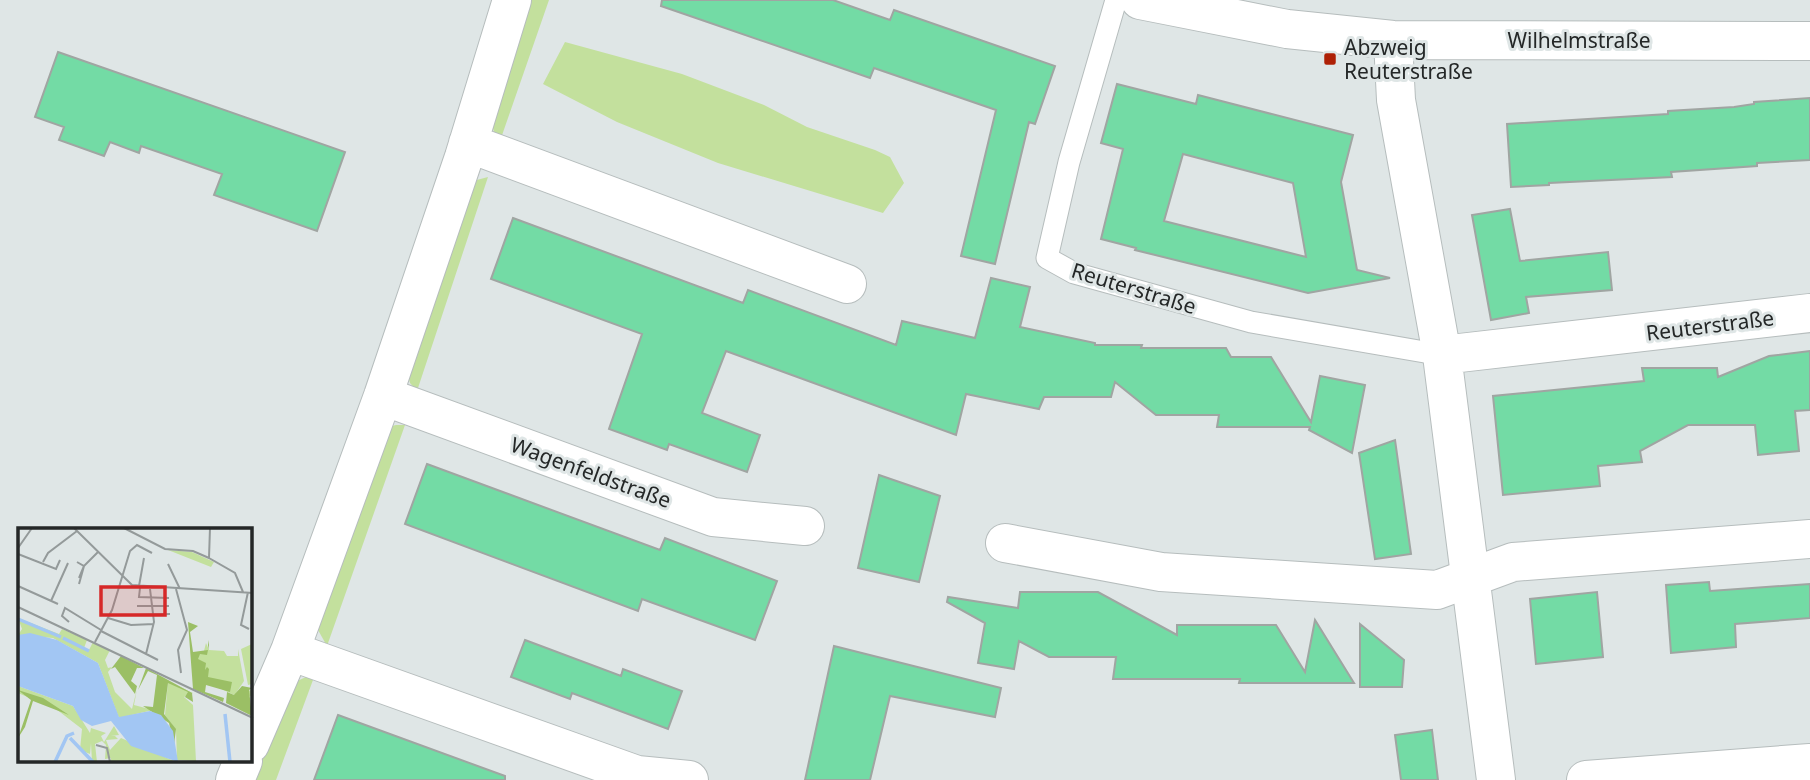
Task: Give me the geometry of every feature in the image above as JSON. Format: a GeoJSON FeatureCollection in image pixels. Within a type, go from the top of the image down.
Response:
{"type":"FeatureCollection","features":[{"type":"Feature","properties":{"kind":"street"},"geometry":{"type":"LineString","coordinates":[[252,739],[290,651],[383,396],[468,143],[512,0]]}},
{"type":"Feature","properties":{"kind":"street","name":"Wilhelmstraße"},"geometry":{"type":"LineString","coordinates":[[1140,0],[1287,29],[1393,40],[1810,41]]}},
{"type":"Feature","properties":{"kind":"street"},"geometry":{"type":"LineString","coordinates":[[1393,40],[1396,100],[1442,355],[1496,780]]}},
{"type":"Feature","properties":{"kind":"street"},"geometry":{"type":"LineString","coordinates":[[468,143],[847,284]]}},
{"type":"Feature","properties":{"kind":"street","name":"Reuterstraße"},"geometry":{"type":"LineString","coordinates":[[1442,355],[1810,313]]}},
{"type":"Feature","properties":{"kind":"street","name":"Wagenfeldstraße"},"geometry":{"type":"LineString","coordinates":[[383,396],[713,517],[805,526]]}},
{"type":"Feature","properties":{"kind":"street"},"geometry":{"type":"LineString","coordinates":[[1005,543],[1161,572],[1437,590],[1513,562],[1810,539]]}},
{"type":"Feature","properties":{"kind":"street"},"geometry":{"type":"LineString","coordinates":[[290,651],[637,775],[689,780]]}},
{"type":"Feature","properties":{"kind":"street"},"geometry":{"type":"LineString","coordinates":[[235,780],[243,762]]}},
{"type":"Feature","properties":{"kind":"street"},"geometry":{"type":"LineString","coordinates":[[1586,780],[1810,763]]}},
{"type":"Feature","properties":{"kind":"lane","name":"Reuterstraße"},"geometry":{"type":"LineString","coordinates":[[1116,0],[1069,162],[1047,258],[1074,273],[1251,322],[1442,355]]}},
{"type":"Feature","properties":{"kind":"green space"},"geometry":{"type":"Polygon","coordinates":[[[529,0],[549,0],[500,141],[492,125],[529,0]]]}},
{"type":"Feature","properties":{"kind":"green space"},"geometry":{"type":"Polygon","coordinates":[[[565,42],[682,74],[764,105],[807,127],[875,150],[890,157],[904,183],[883,213],[718,163],[617,122],[543,84],[565,42]]]}},
{"type":"Feature","properties":{"kind":"green space"},"geometry":{"type":"Polygon","coordinates":[[[488,177],[417,391],[410,383],[407,371],[473,181],[488,177]]]}},
{"type":"Feature","properties":{"kind":"green space"},"geometry":{"type":"Polygon","coordinates":[[[405,425],[327,646],[318,630],[392,426],[405,425]]]}},
{"type":"Feature","properties":{"kind":"green space"},"geometry":{"type":"Polygon","coordinates":[[[306,677],[313,680],[276,780],[251,780],[293,683],[306,677]]]}},
{"type":"Feature","properties":{"kind":"building"},"geometry":{"type":"Polygon","coordinates":[[[662,0],[833,0],[890,20],[894,10],[1055,66],[1035,124],[1029,122],[995,264],[961,256],[996,110],[874,68],[870,78],[661,6],[662,0]]]}},
{"type":"Feature","properties":{"kind":"building"},"geometry":{"type":"Polygon","coordinates":[[[58,52],[345,152],[317,231],[214,195],[222,174],[141,146],[139,153],[110,142],[104,156],[59,140],[64,127],[35,117],[58,52]]]}},
{"type":"Feature","properties":{"kind":"building"},"geometry":{"type":"Polygon","coordinates":[[[1117,84],[1196,104],[1198,95],[1353,135],[1341,182],[1357,270],[1390,278],[1308,293],[1101,239],[1123,149],[1101,143],[1117,84]],[[1183,154],[1164,221],[1306,257],[1293,183],[1183,154]]]}},
{"type":"Feature","properties":{"kind":"building"},"geometry":{"type":"Polygon","coordinates":[[[1810,98],[1810,160],[1671,172],[1672,177],[1511,187],[1507,124],[1668,114],[1668,111],[1810,98]]]}},
{"type":"Feature","properties":{"kind":"building"},"geometry":{"type":"Polygon","coordinates":[[[1510,209],[1520,261],[1608,252],[1612,290],[1526,297],[1529,313],[1491,320],[1472,215],[1510,209]]]}},
{"type":"Feature","properties":{"kind":"building"},"geometry":{"type":"Polygon","coordinates":[[[513,218],[743,303],[748,290],[896,345],[902,321],[975,338],[991,278],[1030,287],[1020,327],[1095,345],[1226,348],[1231,357],[1271,357],[1311,422],[1320,376],[1365,385],[1352,453],[1309,430],[1310,427],[1217,427],[1219,415],[1156,415],[1115,382],[1111,397],[1044,397],[1039,409],[966,394],[956,435],[726,351],[702,413],[760,435],[747,472],[669,444],[667,450],[609,429],[642,334],[491,279],[513,218]]]}},
{"type":"Feature","properties":{"kind":"building"},"geometry":{"type":"Polygon","coordinates":[[[1810,351],[1810,410],[1795,411],[1799,451],[1758,455],[1755,425],[1688,425],[1640,451],[1642,462],[1598,466],[1600,486],[1503,495],[1493,396],[1644,381],[1642,368],[1717,368],[1718,377],[1769,356],[1810,351]]]}},
{"type":"Feature","properties":{"kind":"building"},"geometry":{"type":"Polygon","coordinates":[[[1395,440],[1411,554],[1375,559],[1359,453],[1395,440]]]}},
{"type":"Feature","properties":{"kind":"building"},"geometry":{"type":"Polygon","coordinates":[[[427,464],[660,550],[665,538],[777,581],[755,640],[642,599],[638,611],[405,524],[427,464]]]}},
{"type":"Feature","properties":{"kind":"building"},"geometry":{"type":"Polygon","coordinates":[[[879,475],[940,496],[919,582],[858,568],[879,475]]]}},
{"type":"Feature","properties":{"kind":"building"},"geometry":{"type":"Polygon","coordinates":[[[1709,582],[1710,591],[1810,584],[1810,618],[1735,624],[1736,647],[1671,653],[1666,585],[1709,582]]]}},
{"type":"Feature","properties":{"kind":"building"},"geometry":{"type":"Polygon","coordinates":[[[1020,592],[1098,592],[1177,635],[1177,625],[1276,625],[1305,672],[1315,620],[1354,683],[1239,683],[1240,679],[1113,679],[1116,657],[1049,657],[1019,641],[1014,669],[978,663],[985,623],[947,602],[948,597],[1018,608],[1020,592]]]}},
{"type":"Feature","properties":{"kind":"building"},"geometry":{"type":"Polygon","coordinates":[[[1597,592],[1603,657],[1536,664],[1530,599],[1597,592]]]}},
{"type":"Feature","properties":{"kind":"building"},"geometry":{"type":"Polygon","coordinates":[[[1360,624],[1404,660],[1402,687],[1360,687],[1360,624]]]}},
{"type":"Feature","properties":{"kind":"building"},"geometry":{"type":"Polygon","coordinates":[[[525,640],[621,676],[623,669],[682,691],[668,729],[572,693],[570,699],[511,677],[525,640]]]}},
{"type":"Feature","properties":{"kind":"building"},"geometry":{"type":"Polygon","coordinates":[[[834,646],[1001,688],[995,717],[890,696],[870,780],[805,780],[834,646]]]}},
{"type":"Feature","properties":{"kind":"building"},"geometry":{"type":"Polygon","coordinates":[[[338,715],[505,776],[505,780],[314,780],[338,715]]]}},
{"type":"Feature","properties":{"kind":"building"},"geometry":{"type":"Polygon","coordinates":[[[1432,730],[1438,780],[1401,780],[1395,735],[1432,730]]]}},
{"type":"Feature","properties":{"kind":"place","name":"Abzweig Reuterstraße"},"geometry":{"type":"Point","coordinates":[1330,59]}}]}
